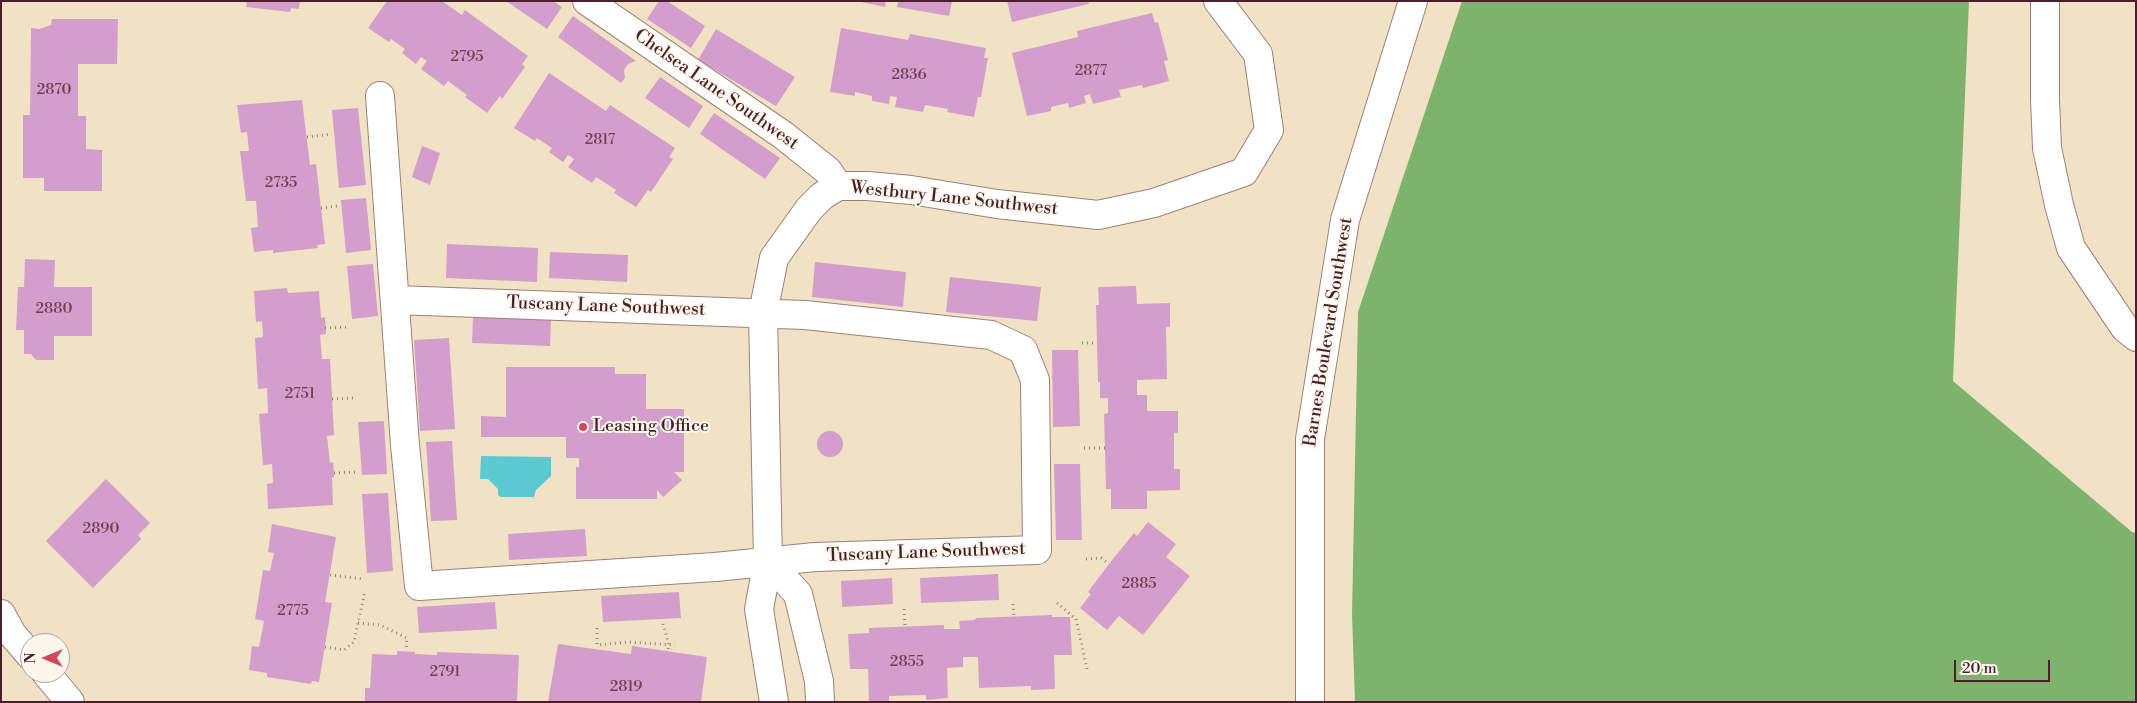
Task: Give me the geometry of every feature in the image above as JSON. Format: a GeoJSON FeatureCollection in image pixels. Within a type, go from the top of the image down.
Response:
{"type":"FeatureCollection","features":[{"type":"Feature","properties":{"kind":"street","name":"Chelsea Lane Southwest"},"geometry":{"type":"LineString","coordinates":[[587,1],[783,135],[828,171],[838,186]]}},
{"type":"Feature","properties":{"kind":"street","name":"Westbury Lane Southwest"},"geometry":{"type":"LineString","coordinates":[[774,702],[759,609],[768,561],[763,313],[774,258],[810,208],[822,196],[838,186],[868,186],[911,190],[997,204],[1098,216],[1154,204],[1244,172],[1269,130],[1258,54],[1218,1]]}},
{"type":"Feature","properties":{"kind":"street","name":"Barnes Boulevard Southwest"},"geometry":{"type":"LineString","coordinates":[[1310,702],[1310,440],[1345,220],[1413,1]]}},
{"type":"Feature","properties":{"kind":"street"},"geometry":{"type":"LineString","coordinates":[[2045,1],[2047,148],[2071,248],[2125,328],[2136,337]]}},
{"type":"Feature","properties":{"kind":"street","name":"Tuscany Lane Southwest"},"geometry":{"type":"LineString","coordinates":[[380,96],[405,445],[418,586],[715,567],[815,557],[1037,550],[1035,380],[1023,350],[991,335],[805,314],[396,300]]}},
{"type":"Feature","properties":{"kind":"street"},"geometry":{"type":"LineString","coordinates":[[768,561],[798,594],[819,681],[820,702]]}},
{"type":"Feature","properties":{"kind":"street"},"geometry":{"type":"LineString","coordinates":[[1,614],[12,634],[20,643]]}},
{"type":"Feature","properties":{"kind":"street"},"geometry":{"type":"LineString","coordinates":[[54,683],[70,702]]}},
{"type":"Feature","properties":{"kind":"path"},"geometry":{"type":"LineString","coordinates":[[307,137],[332,134]]}},
{"type":"Feature","properties":{"kind":"path"},"geometry":{"type":"LineString","coordinates":[[321,208],[338,206]]}},
{"type":"Feature","properties":{"kind":"path"},"geometry":{"type":"LineString","coordinates":[[325,328],[349,327]]}},
{"type":"Feature","properties":{"kind":"path"},"geometry":{"type":"LineString","coordinates":[[1082,343],[1097,343]]}},
{"type":"Feature","properties":{"kind":"path"},"geometry":{"type":"LineString","coordinates":[[332,399],[354,398]]}},
{"type":"Feature","properties":{"kind":"path"},"geometry":{"type":"LineString","coordinates":[[1084,448],[1105,448]]}},
{"type":"Feature","properties":{"kind":"path"},"geometry":{"type":"LineString","coordinates":[[334,473],[358,472]]}},
{"type":"Feature","properties":{"kind":"path"},"geometry":{"type":"LineString","coordinates":[[1086,559],[1101,558],[1109,564]]}},
{"type":"Feature","properties":{"kind":"path"},"geometry":{"type":"LineString","coordinates":[[330,575],[364,579]]}},
{"type":"Feature","properties":{"kind":"path"},"geometry":{"type":"LineString","coordinates":[[325,647],[344,650],[354,642],[365,591]]}},
{"type":"Feature","properties":{"kind":"path"},"geometry":{"type":"LineString","coordinates":[[1057,603],[1076,619],[1087,669]]}},
{"type":"Feature","properties":{"kind":"path"},"geometry":{"type":"LineString","coordinates":[[1013,604],[1014,616]]}},
{"type":"Feature","properties":{"kind":"path"},"geometry":{"type":"LineString","coordinates":[[904,609],[905,626]]}},
{"type":"Feature","properties":{"kind":"path"},"geometry":{"type":"LineString","coordinates":[[358,623],[380,625],[407,638],[406,652]]}},
{"type":"Feature","properties":{"kind":"path"},"geometry":{"type":"LineString","coordinates":[[663,624],[669,644],[668,651]]}},
{"type":"Feature","properties":{"kind":"path"},"geometry":{"type":"LineString","coordinates":[[597,628],[597,645],[628,642],[675,645]]}},
{"type":"Feature","properties":{"kind":"green space"},"geometry":{"type":"Polygon","coordinates":[[[1462,1],[1969,1],[1953,381],[2132,532],[2136,533],[2136,702],[1355,702],[1352,614],[1358,312],[1462,1]]]}},
{"type":"Feature","properties":{"kind":"water"},"geometry":{"type":"Polygon","coordinates":[[[481,456],[551,457],[551,476],[536,490],[534,497],[501,497],[498,495],[498,489],[488,479],[480,479],[481,456]]]}},
{"type":"Feature","properties":{"kind":"building"},"geometry":{"type":"Polygon","coordinates":[[[241,1],[300,1],[299,9],[291,8],[290,12],[246,7],[247,3],[241,1]]]}},
{"type":"Feature","properties":{"kind":"building"},"geometry":{"type":"Polygon","coordinates":[[[387,1],[442,1],[462,15],[465,10],[528,56],[522,64],[525,67],[502,99],[500,96],[487,113],[465,97],[467,95],[448,81],[444,86],[421,69],[427,61],[421,57],[416,64],[402,53],[405,49],[391,39],[389,42],[368,28],[387,1]]]}},
{"type":"Feature","properties":{"kind":"building"},"geometry":{"type":"Polygon","coordinates":[[[506,1],[553,1],[562,7],[547,29],[506,1]]]}},
{"type":"Feature","properties":{"kind":"building"},"geometry":{"type":"Polygon","coordinates":[[[659,1],[667,1],[705,26],[691,48],[647,19],[659,1]]]}},
{"type":"Feature","properties":{"kind":"building"},"geometry":{"type":"Polygon","coordinates":[[[856,1],[886,1],[885,7],[856,1]]]}},
{"type":"Feature","properties":{"kind":"building"},"geometry":{"type":"Polygon","coordinates":[[[898,1],[952,1],[949,16],[897,7],[898,1]]]}},
{"type":"Feature","properties":{"kind":"building"},"geometry":{"type":"Polygon","coordinates":[[[1007,1],[1088,1],[1089,4],[1012,22],[1007,1]]]}},
{"type":"Feature","properties":{"kind":"building"},"geometry":{"type":"Polygon","coordinates":[[[1152,13],[1155,23],[1158,22],[1168,60],[1164,61],[1169,81],[1143,88],[1142,85],[1119,90],[1121,97],[1093,104],[1090,94],[1084,96],[1086,103],[1069,108],[1068,103],[1051,107],[1051,111],[1027,116],[1012,53],[1078,37],[1077,31],[1152,13]]]}},
{"type":"Feature","properties":{"kind":"building"},"geometry":{"type":"Polygon","coordinates":[[[573,16],[636,61],[628,64],[624,70],[625,78],[621,83],[558,37],[573,16]]]}},
{"type":"Feature","properties":{"kind":"building"},"geometry":{"type":"Polygon","coordinates":[[[52,19],[118,19],[117,64],[78,64],[78,116],[86,116],[86,149],[102,150],[102,191],[44,191],[44,178],[23,178],[23,115],[30,115],[31,28],[40,29],[51,25],[52,19]]]}},
{"type":"Feature","properties":{"kind":"building"},"geometry":{"type":"Polygon","coordinates":[[[841,28],[908,40],[910,34],[986,48],[984,58],[988,58],[981,97],[978,97],[974,117],[947,112],[948,109],[925,105],[923,112],[895,107],[897,97],[890,96],[889,104],[872,101],[872,96],[855,92],[855,96],[830,92],[841,28]]]}},
{"type":"Feature","properties":{"kind":"building"},"geometry":{"type":"Polygon","coordinates":[[[716,29],[795,77],[776,106],[698,60],[716,29]]]}},
{"type":"Feature","properties":{"kind":"building"},"geometry":{"type":"Polygon","coordinates":[[[549,73],[606,111],[610,105],[675,148],[669,157],[673,159],[651,192],[648,190],[636,207],[614,193],[616,190],[596,177],[592,183],[568,167],[574,159],[568,155],[563,162],[549,152],[552,148],[537,138],[535,141],[514,128],[549,73]]]}},
{"type":"Feature","properties":{"kind":"building"},"geometry":{"type":"Polygon","coordinates":[[[660,77],[703,106],[689,128],[645,98],[660,77]]]}},
{"type":"Feature","properties":{"kind":"building"},"geometry":{"type":"Polygon","coordinates":[[[302,100],[310,165],[316,164],[325,244],[317,245],[318,248],[273,253],[273,250],[254,252],[251,228],[258,227],[256,201],[246,201],[240,151],[249,151],[247,132],[241,133],[237,105],[302,100]]]}},
{"type":"Feature","properties":{"kind":"building"},"geometry":{"type":"Polygon","coordinates":[[[358,108],[366,185],[339,188],[332,110],[358,108]]]}},
{"type":"Feature","properties":{"kind":"building"},"geometry":{"type":"Polygon","coordinates":[[[714,113],[780,158],[765,179],[700,134],[714,113]]]}},
{"type":"Feature","properties":{"kind":"building"},"geometry":{"type":"Polygon","coordinates":[[[422,146],[440,153],[430,185],[412,177],[422,146]]]}},
{"type":"Feature","properties":{"kind":"building"},"geometry":{"type":"Polygon","coordinates":[[[366,198],[371,250],[346,253],[341,200],[366,198]]]}},
{"type":"Feature","properties":{"kind":"building"},"geometry":{"type":"Polygon","coordinates":[[[447,244],[538,248],[537,282],[446,278],[447,244]]]}},
{"type":"Feature","properties":{"kind":"building"},"geometry":{"type":"Polygon","coordinates":[[[550,252],[628,255],[627,282],[549,278],[550,252]]]}},
{"type":"Feature","properties":{"kind":"building"},"geometry":{"type":"Polygon","coordinates":[[[25,259],[55,260],[54,287],[92,287],[92,336],[54,336],[54,360],[36,360],[31,354],[24,354],[24,330],[16,330],[18,287],[24,287],[25,259]]]}},
{"type":"Feature","properties":{"kind":"building"},"geometry":{"type":"Polygon","coordinates":[[[815,262],[906,272],[903,307],[812,297],[815,262]]]}},
{"type":"Feature","properties":{"kind":"building"},"geometry":{"type":"Polygon","coordinates":[[[373,264],[378,316],[352,319],[347,266],[373,264]]]}},
{"type":"Feature","properties":{"kind":"building"},"geometry":{"type":"Polygon","coordinates":[[[950,277],[1041,287],[1037,321],[946,312],[950,277]]]}},
{"type":"Feature","properties":{"kind":"building"},"geometry":{"type":"Polygon","coordinates":[[[1136,286],[1137,304],[1170,303],[1170,327],[1166,327],[1167,379],[1137,380],[1137,395],[1147,395],[1147,411],[1178,411],[1178,433],[1174,433],[1174,469],[1180,469],[1180,490],[1147,491],[1147,509],[1111,509],[1111,489],[1106,489],[1104,414],[1108,413],[1108,398],[1100,398],[1100,382],[1098,382],[1096,305],[1099,305],[1098,287],[1136,286]]]}},
{"type":"Feature","properties":{"kind":"building"},"geometry":{"type":"Polygon","coordinates":[[[287,288],[288,293],[319,291],[321,318],[325,317],[326,334],[320,335],[322,359],[330,359],[334,435],[327,436],[330,463],[333,462],[334,473],[334,477],[332,477],[333,505],[268,509],[267,484],[273,483],[272,464],[263,465],[259,414],[268,413],[267,388],[258,389],[255,338],[263,337],[262,321],[256,322],[254,291],[287,288]]]}},
{"type":"Feature","properties":{"kind":"building"},"geometry":{"type":"Polygon","coordinates":[[[473,316],[551,320],[550,346],[472,343],[473,316]]]}},
{"type":"Feature","properties":{"kind":"building"},"geometry":{"type":"Polygon","coordinates":[[[449,338],[455,429],[420,431],[414,340],[449,338]]]}},
{"type":"Feature","properties":{"kind":"building"},"geometry":{"type":"Polygon","coordinates":[[[1052,350],[1078,350],[1080,426],[1053,427],[1052,350]]]}},
{"type":"Feature","properties":{"kind":"building","name":"Leasing Office"},"geometry":{"type":"Polygon","coordinates":[[[506,367],[615,367],[615,374],[646,374],[646,409],[684,409],[684,472],[674,472],[682,480],[663,497],[657,490],[657,499],[576,499],[576,467],[579,467],[579,458],[566,458],[566,437],[481,437],[481,416],[506,417],[506,367]]]}},
{"type":"Feature","properties":{"kind":"building"},"geometry":{"type":"Polygon","coordinates":[[[384,421],[387,474],[362,475],[358,422],[384,421]]]}},
{"type":"Feature","properties":{"kind":"building"},"geometry":{"type":"Polygon","coordinates":[[[830,431],[839,435],[843,444],[839,453],[830,457],[821,453],[817,444],[821,435],[830,431]]]}},
{"type":"Feature","properties":{"kind":"building"},"geometry":{"type":"Polygon","coordinates":[[[452,441],[457,520],[431,521],[426,442],[452,441]]]}},
{"type":"Feature","properties":{"kind":"building"},"geometry":{"type":"Polygon","coordinates":[[[1054,464],[1080,464],[1082,540],[1056,540],[1054,464]]]}},
{"type":"Feature","properties":{"kind":"building"},"geometry":{"type":"Polygon","coordinates":[[[106,479],[150,523],[138,535],[141,539],[93,588],[46,541],[106,479]]]}},
{"type":"Feature","properties":{"kind":"building"},"geometry":{"type":"Polygon","coordinates":[[[388,493],[393,571],[367,573],[362,494],[388,493]]]}},
{"type":"Feature","properties":{"kind":"building"},"geometry":{"type":"Polygon","coordinates":[[[1148,522],[1176,544],[1166,557],[1190,576],[1143,635],[1119,616],[1107,630],[1080,608],[1091,594],[1088,592],[1109,564],[1134,533],[1137,536],[1148,522]]]}},
{"type":"Feature","properties":{"kind":"building"},"geometry":{"type":"Polygon","coordinates":[[[272,524],[336,537],[325,602],[332,603],[319,682],[312,681],[311,684],[267,677],[267,673],[249,670],[252,646],[259,647],[264,621],[255,619],[263,570],[270,571],[274,553],[268,552],[272,524]]]}},
{"type":"Feature","properties":{"kind":"building"},"geometry":{"type":"Polygon","coordinates":[[[585,529],[587,556],[509,560],[508,534],[585,529]]]}},
{"type":"Feature","properties":{"kind":"building"},"geometry":{"type":"Polygon","coordinates":[[[998,574],[999,600],[921,603],[920,578],[998,574]]]}},
{"type":"Feature","properties":{"kind":"building"},"geometry":{"type":"Polygon","coordinates":[[[892,578],[893,604],[842,607],[841,581],[892,578]]]}},
{"type":"Feature","properties":{"kind":"building"},"geometry":{"type":"Polygon","coordinates":[[[679,592],[681,618],[603,622],[601,596],[679,592]]]}},
{"type":"Feature","properties":{"kind":"building"},"geometry":{"type":"Polygon","coordinates":[[[495,602],[497,629],[419,633],[417,607],[495,602]]]}},
{"type":"Feature","properties":{"kind":"building"},"geometry":{"type":"Polygon","coordinates":[[[1052,615],[1052,617],[1070,617],[1072,655],[1054,655],[1055,689],[1031,690],[1031,686],[979,688],[978,657],[963,657],[963,667],[947,668],[948,698],[926,700],[926,695],[889,696],[889,702],[869,702],[868,669],[850,669],[848,634],[869,633],[869,628],[944,625],[944,629],[960,629],[959,621],[975,620],[976,618],[1052,615]]]}},
{"type":"Feature","properties":{"kind":"building"},"geometry":{"type":"Polygon","coordinates":[[[558,644],[631,654],[632,646],[707,657],[701,702],[548,702],[558,644]]]}},
{"type":"Feature","properties":{"kind":"building"},"geometry":{"type":"Polygon","coordinates":[[[397,651],[437,655],[437,652],[519,655],[517,702],[365,702],[365,688],[370,688],[372,654],[397,655],[397,651]]]}},
{"type":"Feature","properties":{"kind":"place","name":"Leasing Office"},"geometry":{"type":"Point","coordinates":[583,427]}}]}
